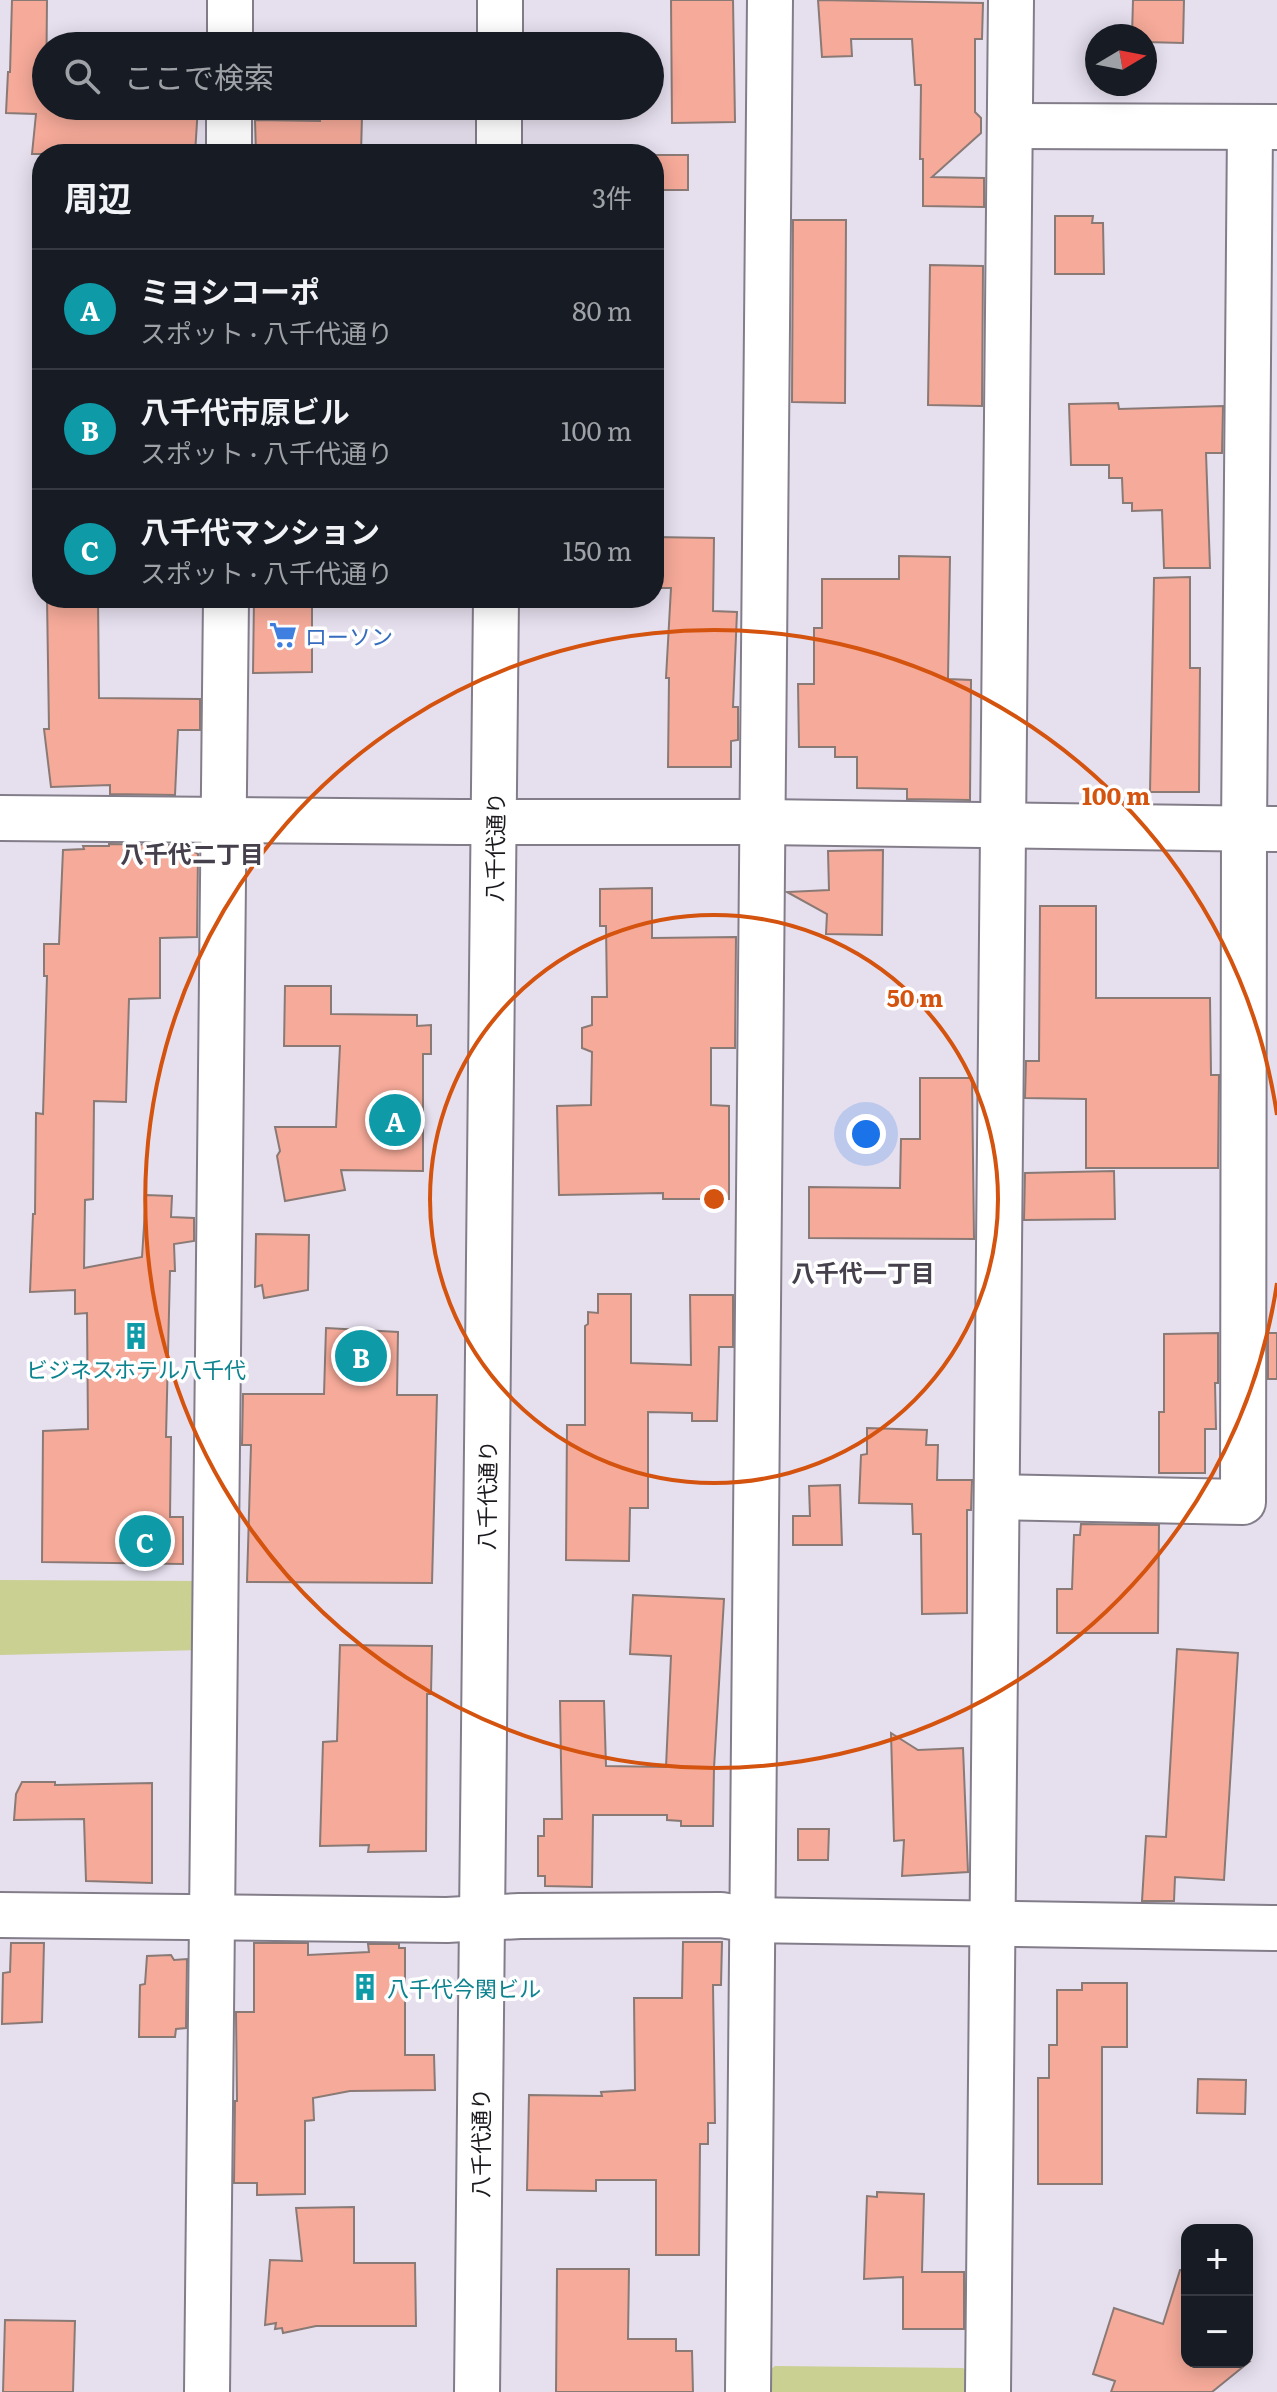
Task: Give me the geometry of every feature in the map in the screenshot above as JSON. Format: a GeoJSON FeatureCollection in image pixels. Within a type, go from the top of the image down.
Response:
{"type":"FeatureCollection","features":[{"type":"Feature","properties":{"kind":"street"},"geometry":{"type":"LineString","coordinates":[[230,0],[230,32]]}},
{"type":"Feature","properties":{"kind":"street"},"geometry":{"type":"LineString","coordinates":[[500,0],[500,32]]}},
{"type":"Feature","properties":{"kind":"street"},"geometry":{"type":"LineString","coordinates":[[748,2392],[770,0]]}},
{"type":"Feature","properties":{"kind":"street"},"geometry":{"type":"LineString","coordinates":[[988,2392],[1011,0]]}},
{"type":"Feature","properties":{"kind":"street"},"geometry":{"type":"LineString","coordinates":[[229,120],[229,144]]}},
{"type":"Feature","properties":{"kind":"street"},"geometry":{"type":"LineString","coordinates":[[499,120],[499,144]]}},
{"type":"Feature","properties":{"kind":"street"},"geometry":{"type":"LineString","coordinates":[[997,1497],[1243,1502],[1260,829],[1264,128],[1011,126]]}},
{"type":"Feature","properties":{"kind":"street"},"geometry":{"type":"LineString","coordinates":[[207,2392],[226,608]]}},
{"type":"Feature","properties":{"kind":"street","name":"八千代通り"},"geometry":{"type":"LineString","coordinates":[[477,2392],[496,608]]}},
{"type":"Feature","properties":{"kind":"street"},"geometry":{"type":"LineString","coordinates":[[0,818],[761,822],[1260,829]]}},
{"type":"Feature","properties":{"kind":"street"},"geometry":{"type":"LineString","coordinates":[[0,1915],[447,1920],[721,1915],[752,1920],[1277,1928]]}},
{"type":"Feature","properties":{"kind":"green space"},"geometry":{"type":"Polygon","coordinates":[[[0,1580],[201,1581],[201,1650],[0,1655],[0,1580]]]}},
{"type":"Feature","properties":{"kind":"green space"},"geometry":{"type":"Polygon","coordinates":[[[775,2366],[963,2368],[973,2377],[973,2392],[761,2392],[761,2377],[775,2366]]]}},
{"type":"Feature","properties":{"kind":"building"},"geometry":{"type":"Polygon","coordinates":[[[12,0],[47,0],[47,32],[32,32],[32,114],[6,113],[12,0]]]}},
{"type":"Feature","properties":{"kind":"building"},"geometry":{"type":"Polygon","coordinates":[[[671,0],[733,0],[735,122],[672,123],[671,0]]]}},
{"type":"Feature","properties":{"kind":"building"},"geometry":{"type":"Polygon","coordinates":[[[818,0],[983,3],[982,39],[975,39],[975,112],[981,118],[981,133],[932,177],[984,178],[984,207],[923,206],[921,85],[915,85],[912,39],[851,39],[852,56],[822,57],[818,0]]]}},
{"type":"Feature","properties":{"kind":"building"},"geometry":{"type":"Polygon","coordinates":[[[1133,0],[1184,0],[1183,43],[1157,42],[1157,24],[1132,24],[1133,0]]]}},
{"type":"Feature","properties":{"kind":"building"},"geometry":{"type":"Polygon","coordinates":[[[35,120],[197,120],[196,144],[33,144],[35,120]]]}},
{"type":"Feature","properties":{"kind":"building"},"geometry":{"type":"Polygon","coordinates":[[[255,120],[362,120],[361,144],[256,144],[255,120]]]}},
{"type":"Feature","properties":{"kind":"building"},"geometry":{"type":"Polygon","coordinates":[[[664,155],[688,155],[688,190],[664,190],[664,155]]]}},
{"type":"Feature","properties":{"kind":"building"},"geometry":{"type":"Polygon","coordinates":[[[1055,216],[1093,216],[1092,223],[1103,223],[1104,274],[1055,274],[1055,216]]]}},
{"type":"Feature","properties":{"kind":"building"},"geometry":{"type":"Polygon","coordinates":[[[793,220],[846,220],[845,403],[792,402],[793,220]]]}},
{"type":"Feature","properties":{"kind":"building"},"geometry":{"type":"Polygon","coordinates":[[[930,265],[983,266],[982,406],[928,405],[930,265]]]}},
{"type":"Feature","properties":{"kind":"building"},"geometry":{"type":"Polygon","coordinates":[[[1118,403],[1119,409],[1223,406],[1222,453],[1206,453],[1210,568],[1164,568],[1162,510],[1132,511],[1132,503],[1123,503],[1122,478],[1109,478],[1109,465],[1071,465],[1069,404],[1118,403]]]}},
{"type":"Feature","properties":{"kind":"building"},"geometry":{"type":"Polygon","coordinates":[[[664,537],[714,538],[713,611],[737,612],[733,707],[738,707],[738,740],[731,741],[731,767],[668,767],[669,678],[666,678],[671,588],[664,588],[664,537]]]}},
{"type":"Feature","properties":{"kind":"building"},"geometry":{"type":"Polygon","coordinates":[[[899,556],[950,557],[948,679],[971,680],[970,800],[907,799],[907,789],[857,788],[857,757],[835,757],[835,747],[799,747],[798,684],[814,684],[814,628],[822,628],[822,579],[899,579],[899,556]]]}},
{"type":"Feature","properties":{"kind":"building"},"geometry":{"type":"Polygon","coordinates":[[[1190,577],[1190,668],[1200,668],[1199,792],[1150,792],[1154,578],[1190,577]]]}},
{"type":"Feature","properties":{"kind":"building"},"geometry":{"type":"Polygon","coordinates":[[[47,608],[98,608],[99,698],[200,699],[200,730],[178,730],[175,795],[110,794],[110,785],[51,787],[44,729],[49,729],[47,608]]]}},
{"type":"Feature","properties":{"kind":"building","name":"ローソン"},"geometry":{"type":"Polygon","coordinates":[[[254,608],[312,608],[312,672],[253,673],[254,608]]]}},
{"type":"Feature","properties":{"kind":"building"},"geometry":{"type":"Polygon","coordinates":[[[109,844],[182,845],[198,854],[197,937],[160,938],[160,998],[129,999],[126,1102],[94,1101],[93,1199],[85,1200],[84,1268],[142,1257],[146,1195],[172,1196],[171,1217],[194,1218],[194,1241],[174,1244],[175,1271],[170,1271],[166,1437],[171,1437],[170,1517],[183,1517],[183,1564],[42,1562],[43,1431],[88,1429],[87,1313],[75,1314],[75,1290],[30,1292],[36,1113],[43,1114],[47,976],[44,976],[44,944],[59,944],[63,850],[109,844]]]}},
{"type":"Feature","properties":{"kind":"building"},"geometry":{"type":"Polygon","coordinates":[[[883,850],[882,935],[826,934],[827,914],[787,892],[829,890],[828,851],[883,850]]]}},
{"type":"Feature","properties":{"kind":"building"},"geometry":{"type":"Polygon","coordinates":[[[652,888],[652,938],[736,937],[735,1048],[711,1048],[711,1105],[729,1106],[729,1199],[663,1199],[663,1193],[559,1195],[557,1106],[591,1105],[592,1052],[582,1048],[582,1028],[592,1025],[592,997],[607,997],[606,926],[600,926],[600,889],[652,888]]]}},
{"type":"Feature","properties":{"kind":"building"},"geometry":{"type":"Polygon","coordinates":[[[1040,906],[1096,906],[1096,998],[1210,998],[1211,1075],[1219,1075],[1218,1168],[1086,1168],[1086,1099],[1025,1098],[1026,1061],[1039,1061],[1040,906]]]}},
{"type":"Feature","properties":{"kind":"building"},"geometry":{"type":"Polygon","coordinates":[[[285,986],[331,986],[331,1014],[417,1015],[417,1026],[431,1025],[431,1054],[423,1054],[423,1171],[341,1170],[345,1190],[285,1201],[275,1127],[336,1127],[340,1046],[284,1046],[285,986]]]}},
{"type":"Feature","properties":{"kind":"building"},"geometry":{"type":"Polygon","coordinates":[[[920,1078],[972,1078],[974,1239],[809,1238],[809,1187],[900,1188],[901,1139],[920,1139],[920,1078]]]}},
{"type":"Feature","properties":{"kind":"building"},"geometry":{"type":"Polygon","coordinates":[[[1114,1171],[1115,1219],[1024,1220],[1025,1173],[1114,1171]]]}},
{"type":"Feature","properties":{"kind":"building"},"geometry":{"type":"Polygon","coordinates":[[[256,1234],[309,1235],[308,1290],[264,1298],[262,1285],[255,1287],[256,1234]]]}},
{"type":"Feature","properties":{"kind":"building"},"geometry":{"type":"Polygon","coordinates":[[[598,1294],[631,1294],[631,1363],[691,1365],[690,1295],[733,1295],[733,1347],[719,1347],[717,1421],[692,1421],[692,1413],[648,1412],[648,1508],[630,1508],[629,1561],[566,1560],[567,1425],[585,1425],[585,1326],[588,1324],[588,1312],[598,1313],[598,1294]]]}},
{"type":"Feature","properties":{"kind":"building"},"geometry":{"type":"Polygon","coordinates":[[[326,1328],[398,1332],[397,1395],[437,1395],[432,1583],[247,1582],[251,1445],[242,1445],[243,1394],[324,1394],[326,1328]]]}},
{"type":"Feature","properties":{"kind":"building"},"geometry":{"type":"Polygon","coordinates":[[[1218,1333],[1216,1429],[1205,1429],[1205,1473],[1159,1473],[1159,1412],[1164,1412],[1164,1334],[1218,1333]]]}},
{"type":"Feature","properties":{"kind":"building"},"geometry":{"type":"Polygon","coordinates":[[[1268,1333],[1277,1333],[1277,1379],[1268,1379],[1268,1333]]]}},
{"type":"Feature","properties":{"kind":"building"},"geometry":{"type":"Polygon","coordinates":[[[867,1428],[927,1430],[926,1445],[938,1445],[937,1480],[972,1480],[971,1510],[967,1510],[967,1613],[922,1614],[921,1534],[913,1534],[912,1504],[859,1503],[861,1455],[867,1454],[867,1428]]]}},
{"type":"Feature","properties":{"kind":"building"},"geometry":{"type":"Polygon","coordinates":[[[840,1485],[842,1545],[793,1545],[793,1516],[810,1516],[809,1486],[840,1485]]]}},
{"type":"Feature","properties":{"kind":"building"},"geometry":{"type":"Polygon","coordinates":[[[1081,1524],[1159,1525],[1158,1633],[1057,1633],[1057,1589],[1072,1589],[1074,1535],[1080,1535],[1081,1524]]]}},
{"type":"Feature","properties":{"kind":"building"},"geometry":{"type":"Polygon","coordinates":[[[633,1595],[724,1599],[713,1826],[681,1826],[681,1821],[667,1820],[667,1815],[593,1815],[592,1887],[545,1886],[545,1876],[538,1876],[538,1836],[544,1836],[544,1819],[562,1819],[560,1701],[604,1701],[606,1766],[666,1767],[671,1656],[630,1654],[633,1595]]]}},
{"type":"Feature","properties":{"kind":"building"},"geometry":{"type":"Polygon","coordinates":[[[340,1645],[432,1646],[431,1694],[427,1694],[426,1851],[368,1852],[369,1845],[320,1846],[323,1742],[337,1741],[340,1645]]]}},
{"type":"Feature","properties":{"kind":"building"},"geometry":{"type":"Polygon","coordinates":[[[1177,1649],[1238,1653],[1224,1880],[1175,1877],[1174,1901],[1142,1901],[1146,1836],[1166,1837],[1177,1649]]]}},
{"type":"Feature","properties":{"kind":"building"},"geometry":{"type":"Polygon","coordinates":[[[891,1733],[918,1750],[963,1748],[968,1872],[902,1876],[904,1840],[894,1841],[891,1733]]]}},
{"type":"Feature","properties":{"kind":"building"},"geometry":{"type":"Polygon","coordinates":[[[22,1782],[55,1782],[55,1785],[152,1783],[152,1883],[86,1881],[84,1819],[14,1820],[16,1794],[22,1782]]]}},
{"type":"Feature","properties":{"kind":"building"},"geometry":{"type":"Polygon","coordinates":[[[798,1829],[829,1829],[828,1860],[798,1860],[798,1829]]]}},
{"type":"Feature","properties":{"kind":"building"},"geometry":{"type":"Polygon","coordinates":[[[683,1942],[722,1942],[721,1985],[713,1985],[715,2123],[708,2123],[708,2144],[700,2144],[699,2255],[656,2255],[656,2180],[596,2180],[596,2191],[527,2190],[529,2095],[602,2096],[601,2092],[635,2090],[634,1998],[682,1998],[683,1942]]]}},
{"type":"Feature","properties":{"kind":"building"},"geometry":{"type":"Polygon","coordinates":[[[11,1943],[44,1943],[42,2022],[2,2024],[3,1973],[10,1972],[11,1943]]]}},
{"type":"Feature","properties":{"kind":"building"},"geometry":{"type":"Polygon","coordinates":[[[254,1943],[308,1943],[308,1955],[369,1952],[368,1944],[399,1944],[399,1948],[405,1948],[405,2055],[434,2055],[435,2090],[350,2091],[313,2098],[314,2120],[305,2121],[305,2194],[257,2195],[257,2183],[234,2183],[236,2012],[254,2012],[254,1943]]]}},
{"type":"Feature","properties":{"kind":"building"},"geometry":{"type":"Polygon","coordinates":[[[171,1955],[174,1960],[187,1959],[186,2028],[176,2029],[175,2037],[139,2037],[140,1985],[145,1984],[147,1956],[171,1955]]]}},
{"type":"Feature","properties":{"kind":"building"},"geometry":{"type":"Polygon","coordinates":[[[1082,1983],[1127,1983],[1127,2047],[1102,2047],[1102,2184],[1038,2184],[1038,2078],[1049,2078],[1049,2045],[1057,2045],[1057,1990],[1082,1990],[1082,1983]]]}},
{"type":"Feature","properties":{"kind":"building"},"geometry":{"type":"Polygon","coordinates":[[[1198,2079],[1246,2080],[1245,2114],[1197,2113],[1198,2079]]]}},
{"type":"Feature","properties":{"kind":"building"},"geometry":{"type":"Polygon","coordinates":[[[877,2192],[924,2194],[922,2272],[964,2272],[964,2329],[903,2329],[903,2277],[864,2279],[867,2196],[877,2197],[877,2192]]]}},
{"type":"Feature","properties":{"kind":"building"},"geometry":{"type":"Polygon","coordinates":[[[354,2207],[354,2263],[415,2263],[416,2326],[316,2326],[283,2333],[282,2328],[275,2329],[276,2323],[265,2325],[270,2260],[302,2261],[296,2208],[354,2207]]]}},
{"type":"Feature","properties":{"kind":"building"},"geometry":{"type":"Polygon","coordinates":[[[557,2269],[629,2269],[628,2339],[676,2339],[676,2351],[692,2351],[693,2392],[556,2392],[557,2269]]]}},
{"type":"Feature","properties":{"kind":"building"},"geometry":{"type":"Polygon","coordinates":[[[1181,2270],[1181,2368],[1242,2368],[1212,2392],[1111,2392],[1115,2381],[1093,2374],[1114,2308],[1163,2324],[1181,2270]]]}},
{"type":"Feature","properties":{"kind":"building"},"geometry":{"type":"Polygon","coordinates":[[[5,2320],[75,2321],[73,2392],[3,2392],[5,2320]]]}},
{"type":"Feature","properties":{"kind":"place","name":"ローソン"},"geometry":{"type":"Point","coordinates":[283,635]}},
{"type":"Feature","properties":{"kind":"place","name":"ミヨシコーポ"},"geometry":{"type":"Point","coordinates":[395,1120]}},
{"type":"Feature","properties":{"kind":"place","name":"ビジネスホテル八千代"},"geometry":{"type":"Point","coordinates":[136,1336]}},
{"type":"Feature","properties":{"kind":"place","name":"八千代市原ビル"},"geometry":{"type":"Point","coordinates":[361,1356]}},
{"type":"Feature","properties":{"kind":"place","name":"八千代マンション"},"geometry":{"type":"Point","coordinates":[145,1541]}},
{"type":"Feature","properties":{"kind":"place","name":"八千代今関ビル"},"geometry":{"type":"Point","coordinates":[365,1987]}},
{"type":"Feature","properties":{"kind":"district","name":"八千代二丁目"},"geometry":{"type":"Point","coordinates":[192,852]}},
{"type":"Feature","properties":{"kind":"district","name":"八千代一丁目"},"geometry":{"type":"Point","coordinates":[863,1271]}}]}
